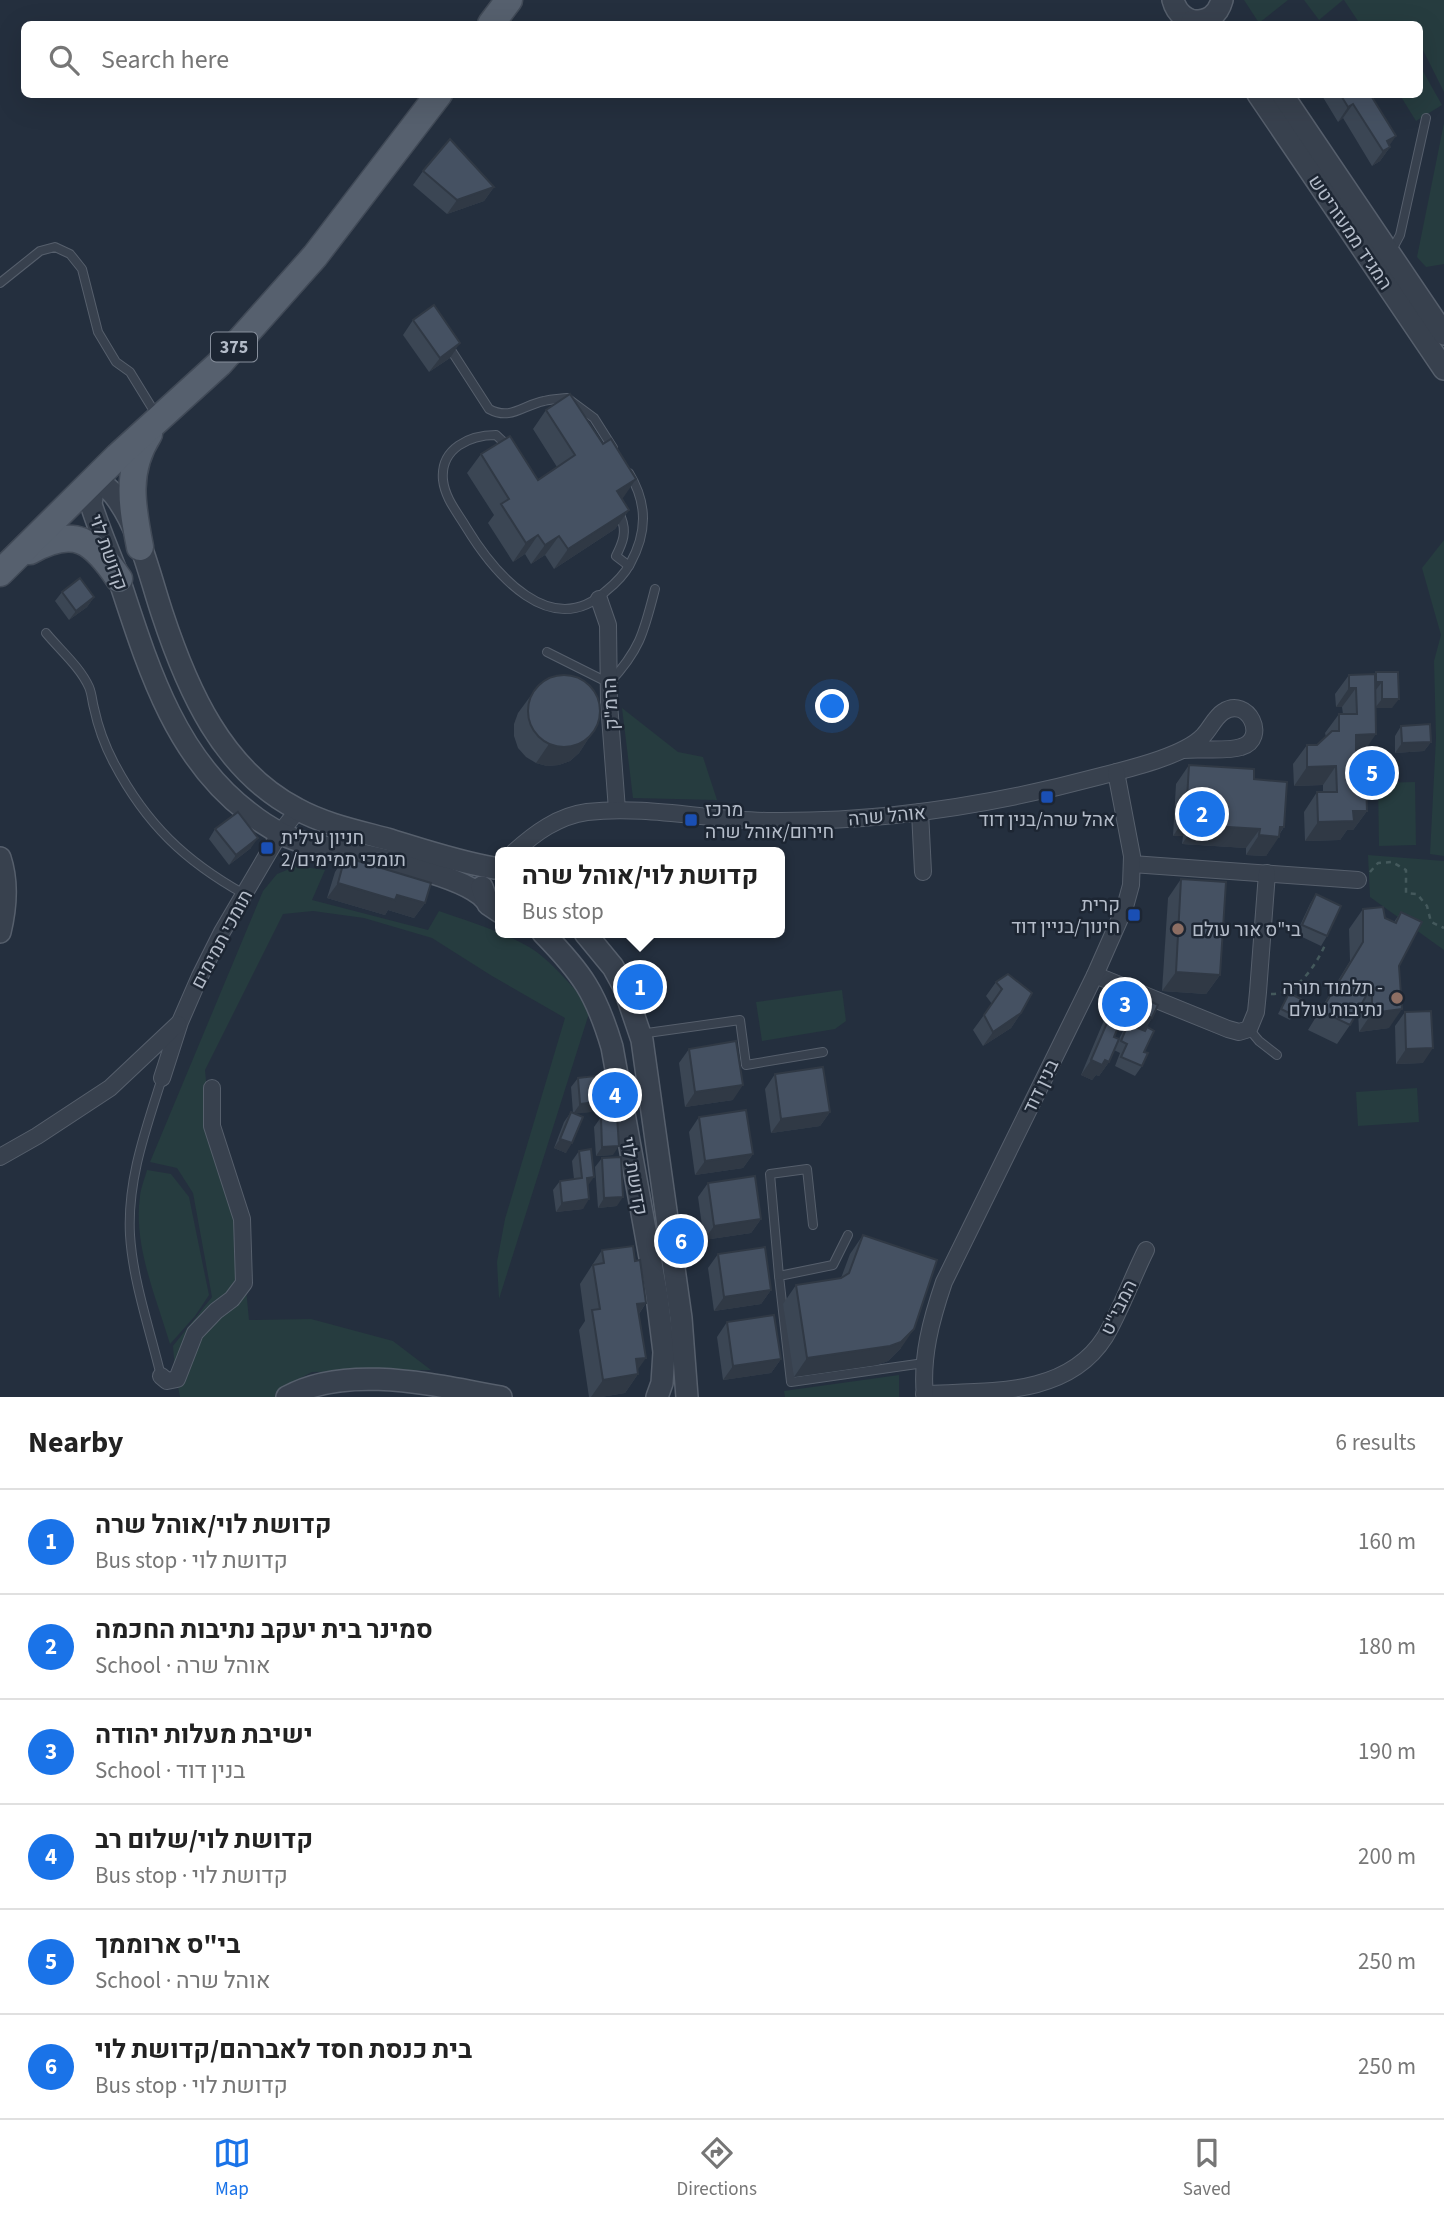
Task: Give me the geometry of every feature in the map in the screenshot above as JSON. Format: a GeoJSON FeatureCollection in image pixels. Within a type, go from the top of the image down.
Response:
{"type":"FeatureCollection","features":[{"type":"Feature","properties":{"kind":"main road"},"geometry":{"type":"LineString","coordinates":[[493,21],[509,0]]}},
{"type":"Feature","properties":{"kind":"main road","name":"375"},"geometry":{"type":"LineString","coordinates":[[8,566],[95,478],[219,365],[315,256],[436,98]]}},
{"type":"Feature","properties":{"kind":"main road"},"geometry":{"type":"LineString","coordinates":[[140,547],[133,510],[133,472],[140,448],[159,418]]}},
{"type":"Feature","properties":{"kind":"main road"},"geometry":{"type":"LineString","coordinates":[[8,566],[57,539],[82,541],[90,544],[103,556],[119,579]]}},
{"type":"Feature","properties":{"kind":"street"},"geometry":{"type":"LineString","coordinates":[[1204,21],[1214,16],[1223,0]]}},
{"type":"Feature","properties":{"kind":"street"},"geometry":{"type":"LineString","coordinates":[[1223,0],[1232,21]]}},
{"type":"Feature","properties":{"kind":"street"},"geometry":{"type":"LineString","coordinates":[[1172,2],[1185,19],[1190,21]]}},
{"type":"Feature","properties":{"kind":"street","name":"המגיד ממעזריטש"},"geometry":{"type":"LineString","coordinates":[[1261,98],[1444,369]]}},
{"type":"Feature","properties":{"kind":"street","name":"המגיד ממעזריטש"},"geometry":{"type":"LineString","coordinates":[[1285,98],[1444,334]]}},
{"type":"Feature","properties":{"kind":"street","name":"קדושת לוי"},"geometry":{"type":"LineString","coordinates":[[95,478],[114,494],[129,518],[177,658],[205,716],[255,779],[298,810],[354,830],[462,862],[495,867]]}},
{"type":"Feature","properties":{"kind":"street","name":"קדושת לוי"},"geometry":{"type":"LineString","coordinates":[[95,478],[91,504],[149,669],[179,732],[216,783],[234,802],[280,833],[312,845],[348,851],[454,881],[480,894],[492,906]]}},
{"type":"Feature","properties":{"kind":"street","name":"הרמ\"ק"},"geometry":{"type":"LineString","coordinates":[[598,599],[608,625],[617,810]]}},
{"type":"Feature","properties":{"kind":"street","name":"אוהל שרה"},"geometry":{"type":"LineString","coordinates":[[521,847],[546,828],[570,816],[586,812],[617,810],[770,821],[835,820],[920,813],[1034,794],[1116,772],[1183,750]]}},
{"type":"Feature","properties":{"kind":"street","name":"בנין דוד"},"geometry":{"type":"LineString","coordinates":[[924,1396],[924,1363],[931,1324],[944,1282],[1095,975],[1125,907],[1131,885],[1132,864],[1129,831],[1116,772]]}},
{"type":"Feature","properties":{"kind":"street","name":"תומכי תמימים"},"geometry":{"type":"LineString","coordinates":[[162,1078],[180,1022],[200,976],[280,833],[298,810]]}},
{"type":"Feature","properties":{"kind":"street"},"geometry":{"type":"LineString","coordinates":[[920,813],[923,872]]}},
{"type":"Feature","properties":{"kind":"street"},"geometry":{"type":"LineString","coordinates":[[535,847],[546,828]]}},
{"type":"Feature","properties":{"kind":"street"},"geometry":{"type":"LineString","coordinates":[[0,858],[6,899],[0,932]]}},
{"type":"Feature","properties":{"kind":"street"},"geometry":{"type":"LineString","coordinates":[[1132,864],[1358,880]]}},
{"type":"Feature","properties":{"kind":"street"},"geometry":{"type":"LineString","coordinates":[[492,906],[482,887],[486,876],[495,869]]}},
{"type":"Feature","properties":{"kind":"street"},"geometry":{"type":"LineString","coordinates":[[1095,975],[1228,1029],[1239,1032],[1249,1030],[1258,992],[1267,873]]}},
{"type":"Feature","properties":{"kind":"street","name":"קדושת לוי"},"geometry":{"type":"LineString","coordinates":[[548,938],[587,984],[603,1017],[612,1047],[657,1296],[664,1352],[659,1397]]}},
{"type":"Feature","properties":{"kind":"street","name":"קדושת לוי"},"geometry":{"type":"LineString","coordinates":[[589,938],[613,967],[624,987],[640,1034],[681,1318],[687,1397]]}},
{"type":"Feature","properties":{"kind":"street"},"geometry":{"type":"LineString","coordinates":[[0,1157],[110,1088],[180,1022]]}},
{"type":"Feature","properties":{"kind":"street"},"geometry":{"type":"LineString","coordinates":[[161,1376],[167,1381],[177,1379],[195,1333],[215,1311],[232,1299],[244,1283],[242,1219],[212,1126],[212,1088]]}},
{"type":"Feature","properties":{"kind":"street","name":"המבי\"ט"},"geometry":{"type":"LineString","coordinates":[[924,1396],[1043,1386],[1076,1370],[1104,1338],[1146,1250]]}},
{"type":"Feature","properties":{"kind":"street"},"geometry":{"type":"LineString","coordinates":[[287,1397],[320,1385],[420,1383],[501,1397]]}},
{"type":"Feature","properties":{"kind":"street"},"geometry":{"type":"LineString","coordinates":[[659,1397],[677,1397]]}},
{"type":"Feature","properties":{"kind":"lane"},"geometry":{"type":"LineString","coordinates":[[1390,254],[1400,235],[1426,118]]}},
{"type":"Feature","properties":{"kind":"lane"},"geometry":{"type":"LineString","coordinates":[[0,283],[40,251],[55,247],[70,254],[82,269],[98,332],[116,362],[130,372],[159,418]]}},
{"type":"Feature","properties":{"kind":"lane"},"geometry":{"type":"LineString","coordinates":[[445,339],[489,410],[499,415],[543,401],[567,398],[594,418],[635,484],[645,516],[637,550],[625,575],[598,599],[575,610],[560,610],[540,604],[501,575],[477,545],[448,498],[443,478],[447,457],[467,439],[496,435],[505,441],[518,460]]}},
{"type":"Feature","properties":{"kind":"lane"},"geometry":{"type":"LineString","coordinates":[[621,517],[625,527],[617,556],[629,566]]}},
{"type":"Feature","properties":{"kind":"lane"},"geometry":{"type":"LineString","coordinates":[[547,652],[609,683],[627,664],[639,643],[654,589]]}},
{"type":"Feature","properties":{"kind":"lane"},"geometry":{"type":"LineString","coordinates":[[46,633],[82,675],[90,690],[101,734],[113,763],[137,802],[164,835],[186,856],[211,875],[244,894]]}},
{"type":"Feature","properties":{"kind":"lane"},"geometry":{"type":"LineString","coordinates":[[640,1034],[740,1020],[746,1065],[823,1052]]}},
{"type":"Feature","properties":{"kind":"lane"},"geometry":{"type":"LineString","coordinates":[[1249,1030],[1277,1055]]}},
{"type":"Feature","properties":{"kind":"lane"},"geometry":{"type":"LineString","coordinates":[[161,1376],[135,1272],[130,1234],[136,1158],[162,1078]]}},
{"type":"Feature","properties":{"kind":"lane"},"geometry":{"type":"LineString","coordinates":[[813,1225],[807,1169],[770,1174],[791,1382],[924,1363]]}},
{"type":"Feature","properties":{"kind":"lane"},"geometry":{"type":"LineString","coordinates":[[779,1276],[833,1265],[848,1235]]}},
{"type":"Feature","properties":{"kind":"path"},"geometry":{"type":"LineString","coordinates":[[1358,880],[1368,875],[1378,863],[1392,862],[1406,870],[1406,893],[1417,894],[1427,906],[1431,922],[1444,928]]}},
{"type":"Feature","properties":{"kind":"path"},"geometry":{"type":"LineString","coordinates":[[1258,992],[1276,994],[1288,990],[1306,976],[1325,944]]}},
{"type":"Feature","properties":{"kind":"green space"},"geometry":{"type":"Polygon","coordinates":[[[1244,0],[1288,0],[1262,21],[1258,21],[1244,0]]]}},
{"type":"Feature","properties":{"kind":"green space"},"geometry":{"type":"Polygon","coordinates":[[[1304,0],[1343,0],[1319,20],[1304,0]]]}},
{"type":"Feature","properties":{"kind":"green space"},"geometry":{"type":"Polygon","coordinates":[[[1344,0],[1444,0],[1444,92],[1423,50],[1423,21],[1358,21],[1344,0]]]}},
{"type":"Feature","properties":{"kind":"green space"},"geometry":{"type":"Polygon","coordinates":[[[1423,71],[1442,105],[1416,121],[1402,98],[1423,98],[1423,71]]]}},
{"type":"Feature","properties":{"kind":"green space"},"geometry":{"type":"Polygon","coordinates":[[[1444,123],[1444,264],[1426,267],[1417,257],[1444,123]]]}},
{"type":"Feature","properties":{"kind":"green space"},"geometry":{"type":"Polygon","coordinates":[[[1444,540],[1444,856],[1430,854],[1436,738],[1434,661],[1441,635],[1422,568],[1444,540]]]}},
{"type":"Feature","properties":{"kind":"green space"},"geometry":{"type":"Polygon","coordinates":[[[622,708],[678,752],[703,757],[717,800],[633,798],[622,708]]]}},
{"type":"Feature","properties":{"kind":"green space"},"geometry":{"type":"Polygon","coordinates":[[[1415,782],[1416,845],[1379,846],[1378,783],[1415,782]]]}},
{"type":"Feature","properties":{"kind":"green space"},"geometry":{"type":"Polygon","coordinates":[[[1368,855],[1444,861],[1444,950],[1370,897],[1368,855]]]}},
{"type":"Feature","properties":{"kind":"green space"},"geometry":{"type":"Polygon","coordinates":[[[297,866],[325,870],[312,900],[428,930],[439,911],[485,927],[495,931],[495,938],[510,938],[545,959],[591,1007],[499,1299],[497,1262],[505,1219],[565,1018],[432,938],[364,918],[313,911],[283,914],[205,1070],[213,1151],[227,1174],[243,1257],[249,1320],[311,1319],[393,1341],[431,1370],[312,1372],[287,1385],[275,1397],[180,1397],[173,1346],[212,1297],[193,1193],[177,1168],[150,1162],[263,891],[277,874],[297,866]]]}},
{"type":"Feature","properties":{"kind":"green space"},"geometry":{"type":"Polygon","coordinates":[[[842,990],[846,1021],[835,1029],[762,1041],[756,1002],[842,990]]]}},
{"type":"Feature","properties":{"kind":"green space"},"geometry":{"type":"Polygon","coordinates":[[[1417,1088],[1419,1122],[1358,1126],[1356,1092],[1417,1088]]]}},
{"type":"Feature","properties":{"kind":"green space"},"geometry":{"type":"Polygon","coordinates":[[[147,1170],[171,1174],[189,1197],[209,1295],[195,1316],[170,1344],[147,1271],[140,1233],[140,1196],[147,1170]]]}},
{"type":"Feature","properties":{"kind":"green space"},"geometry":{"type":"Polygon","coordinates":[[[899,1375],[899,1397],[785,1397],[784,1391],[899,1375]]]}},
{"type":"Feature","properties":{"kind":"building"},"geometry":{"type":"Polygon","coordinates":[[[1342,98],[1372,98],[1396,136],[1387,141],[1390,147],[1383,151],[1353,104],[1348,107],[1342,98]]]}},
{"type":"Feature","properties":{"kind":"building"},"geometry":{"type":"Polygon","coordinates":[[[450,139],[494,187],[457,200],[423,171],[450,139]]]}},
{"type":"Feature","properties":{"kind":"building"},"geometry":{"type":"Polygon","coordinates":[[[434,305],[460,343],[440,358],[413,320],[434,305]]]}},
{"type":"Feature","properties":{"kind":"building"},"geometry":{"type":"Polygon","coordinates":[[[570,394],[603,444],[611,439],[636,479],[617,491],[629,510],[568,549],[559,536],[545,545],[538,535],[526,543],[501,504],[509,499],[481,454],[510,436],[538,480],[575,455],[546,410],[570,394]]]}},
{"type":"Feature","properties":{"kind":"building"},"geometry":{"type":"Polygon","coordinates":[[[80,578],[94,597],[76,611],[62,592],[80,578]]]}},
{"type":"Feature","properties":{"kind":"building"},"geometry":{"type":"Polygon","coordinates":[[[1376,672],[1398,672],[1399,699],[1382,699],[1382,682],[1376,682],[1376,672]]]}},
{"type":"Feature","properties":{"kind":"building"},"geometry":{"type":"Polygon","coordinates":[[[1375,674],[1376,734],[1356,735],[1356,750],[1365,750],[1367,811],[1353,811],[1354,821],[1318,822],[1317,792],[1337,792],[1336,766],[1307,767],[1307,745],[1317,745],[1332,731],[1339,731],[1339,714],[1357,714],[1356,688],[1349,688],[1349,675],[1375,674]]]}},
{"type":"Feature","properties":{"kind":"building"},"geometry":{"type":"Polygon","coordinates":[[[564,675],[578,678],[590,685],[597,697],[600,711],[597,725],[590,737],[578,744],[564,747],[550,744],[538,737],[531,725],[528,711],[531,697],[538,685],[550,678],[564,675]]]}},
{"type":"Feature","properties":{"kind":"building"},"geometry":{"type":"Polygon","coordinates":[[[1430,724],[1431,742],[1402,743],[1401,726],[1430,724]]]}},
{"type":"Feature","properties":{"kind":"building"},"geometry":{"type":"Polygon","coordinates":[[[1189,765],[1254,769],[1254,779],[1287,782],[1284,827],[1280,827],[1279,837],[1259,835],[1260,829],[1195,825],[1196,817],[1186,817],[1189,765]]]}},
{"type":"Feature","properties":{"kind":"building"},"geometry":{"type":"Polygon","coordinates":[[[238,812],[258,838],[236,855],[215,829],[238,812]]]}},
{"type":"Feature","properties":{"kind":"building"},"geometry":{"type":"Polygon","coordinates":[[[345,857],[431,883],[425,903],[397,895],[395,900],[338,883],[345,857]]]}},
{"type":"Feature","properties":{"kind":"building"},"geometry":{"type":"Polygon","coordinates":[[[1181,879],[1226,882],[1220,975],[1176,972],[1181,879]]]}},
{"type":"Feature","properties":{"kind":"building"},"geometry":{"type":"Polygon","coordinates":[[[1316,894],[1341,906],[1327,936],[1302,925],[1316,894]]]}},
{"type":"Feature","properties":{"kind":"building"},"geometry":{"type":"Polygon","coordinates":[[[1383,907],[1385,918],[1396,923],[1401,912],[1422,922],[1399,966],[1402,1009],[1372,1013],[1372,985],[1350,1025],[1321,1011],[1363,942],[1363,909],[1383,907]]]}},
{"type":"Feature","properties":{"kind":"building"},"geometry":{"type":"Polygon","coordinates":[[[1008,974],[1032,993],[1021,1013],[993,1032],[984,1015],[1002,989],[996,982],[1008,974]]]}},
{"type":"Feature","properties":{"kind":"building"},"geometry":{"type":"Polygon","coordinates":[[[1126,979],[1148,989],[1144,998],[1158,1005],[1152,1018],[1144,1015],[1142,1020],[1124,1013],[1114,1037],[1119,1039],[1109,1062],[1105,1060],[1102,1065],[1091,1060],[1126,979]]]}},
{"type":"Feature","properties":{"kind":"building"},"geometry":{"type":"Polygon","coordinates":[[[1289,993],[1301,999],[1293,1015],[1281,1009],[1289,993]]]}},
{"type":"Feature","properties":{"kind":"building"},"geometry":{"type":"Polygon","coordinates":[[[1431,1011],[1433,1048],[1406,1049],[1405,1012],[1431,1011]]]}},
{"type":"Feature","properties":{"kind":"building"},"geometry":{"type":"Polygon","coordinates":[[[1128,1024],[1145,1031],[1147,1027],[1154,1031],[1144,1052],[1148,1053],[1142,1066],[1121,1057],[1127,1044],[1121,1041],[1128,1024]]]}},
{"type":"Feature","properties":{"kind":"building"},"geometry":{"type":"Polygon","coordinates":[[[736,1041],[743,1085],[695,1092],[689,1049],[736,1041]]]}},
{"type":"Feature","properties":{"kind":"building"},"geometry":{"type":"Polygon","coordinates":[[[823,1067],[830,1112],[781,1119],[775,1074],[823,1067]]]}},
{"type":"Feature","properties":{"kind":"building"},"geometry":{"type":"Polygon","coordinates":[[[595,1076],[597,1102],[580,1104],[578,1078],[595,1076]]]}},
{"type":"Feature","properties":{"kind":"building"},"geometry":{"type":"Polygon","coordinates":[[[746,1110],[753,1154],[705,1161],[699,1117],[746,1110]]]}},
{"type":"Feature","properties":{"kind":"building"},"geometry":{"type":"Polygon","coordinates":[[[571,1112],[583,1117],[572,1143],[560,1139],[571,1112]]]}},
{"type":"Feature","properties":{"kind":"building"},"geometry":{"type":"Polygon","coordinates":[[[617,1116],[619,1146],[602,1147],[601,1117],[617,1116]]]}},
{"type":"Feature","properties":{"kind":"building"},"geometry":{"type":"Polygon","coordinates":[[[591,1149],[594,1177],[587,1178],[589,1199],[562,1203],[560,1181],[582,1178],[579,1151],[591,1149]]]}},
{"type":"Feature","properties":{"kind":"building"},"geometry":{"type":"Polygon","coordinates":[[[621,1157],[623,1197],[604,1198],[602,1158],[621,1157]]]}},
{"type":"Feature","properties":{"kind":"building"},"geometry":{"type":"Polygon","coordinates":[[[755,1176],[761,1219],[714,1226],[708,1183],[755,1176]]]}},
{"type":"Feature","properties":{"kind":"building"},"geometry":{"type":"Polygon","coordinates":[[[863,1235],[937,1260],[914,1329],[901,1342],[890,1346],[807,1358],[796,1285],[841,1278],[849,1273],[863,1235]]]}},
{"type":"Feature","properties":{"kind":"building"},"geometry":{"type":"Polygon","coordinates":[[[633,1246],[635,1261],[640,1260],[646,1303],[637,1304],[646,1358],[636,1359],[638,1374],[603,1380],[592,1310],[600,1309],[593,1265],[604,1263],[602,1250],[633,1246]]]}},
{"type":"Feature","properties":{"kind":"building"},"geometry":{"type":"Polygon","coordinates":[[[765,1247],[771,1290],[724,1297],[718,1254],[765,1247]]]}},
{"type":"Feature","properties":{"kind":"building"},"geometry":{"type":"Polygon","coordinates":[[[774,1315],[781,1359],[733,1366],[727,1322],[774,1315]]]}},
{"type":"Feature","properties":{"kind":"place","name":"בי\"ס ארוממך"},"geometry":{"type":"Point","coordinates":[1372,773]}},
{"type":"Feature","properties":{"kind":"place","name":"אהל שרה/בנין דוד"},"geometry":{"type":"Point","coordinates":[1047,797]}},
{"type":"Feature","properties":{"kind":"place","name":"סמינר בית יעקב נתיבות החכמה"},"geometry":{"type":"Point","coordinates":[1202,814]}},
{"type":"Feature","properties":{"kind":"place","name":"מרכז חירום/אוהל שרה"},"geometry":{"type":"Point","coordinates":[691,820]}},
{"type":"Feature","properties":{"kind":"place","name":"חניון עילית 2/תומכי תמימים"},"geometry":{"type":"Point","coordinates":[267,848]}},
{"type":"Feature","properties":{"kind":"place","name":"קרית חינוך/בניין דוד"},"geometry":{"type":"Point","coordinates":[1134,915]}},
{"type":"Feature","properties":{"kind":"place","name":"בי\"ס אור עולם"},"geometry":{"type":"Point","coordinates":[1178,929]}},
{"type":"Feature","properties":{"kind":"place","name":"קדושת לוי/אוהל שרה"},"geometry":{"type":"Point","coordinates":[640,987]}},
{"type":"Feature","properties":{"kind":"place","name":"תלמוד תורה - נתיבות עולם"},"geometry":{"type":"Point","coordinates":[1397,998]}},
{"type":"Feature","properties":{"kind":"place","name":"ישיבת מעלות יהודה"},"geometry":{"type":"Point","coordinates":[1125,1004]}},
{"type":"Feature","properties":{"kind":"place","name":"קדושת לוי/שלום רב"},"geometry":{"type":"Point","coordinates":[615,1095]}},
{"type":"Feature","properties":{"kind":"place","name":"בית כנסת חסד לאברהם/קדושת לוי"},"geometry":{"type":"Point","coordinates":[681,1241]}}]}
